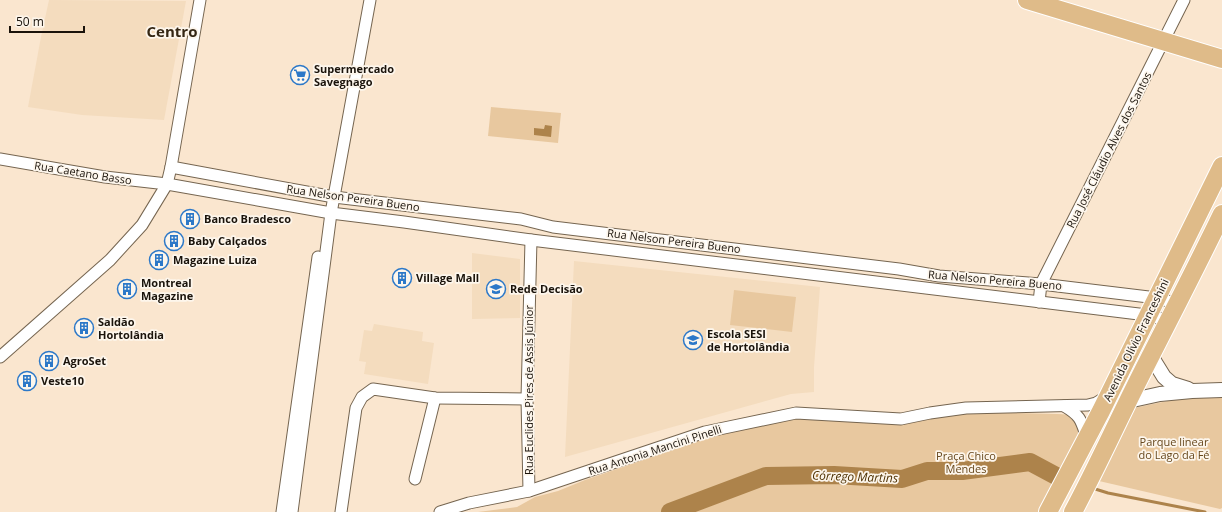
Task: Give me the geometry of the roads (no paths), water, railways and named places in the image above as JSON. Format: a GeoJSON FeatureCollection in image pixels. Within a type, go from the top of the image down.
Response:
{"type":"FeatureCollection","features":[{"type":"Feature","properties":{"kind":"main road"},"geometry":{"type":"LineString","coordinates":[[1026,0],[1057,4],[1163,42],[1222,59]]}},
{"type":"Feature","properties":{"kind":"main road","name":"Avenida Olívio Franceshini"},"geometry":{"type":"LineString","coordinates":[[1052,505],[1109,395],[1222,166]]}},
{"type":"Feature","properties":{"kind":"main road","name":"Avenida Olívio Franceshini"},"geometry":{"type":"LineString","coordinates":[[1075,509],[1222,214]]}},
{"type":"Feature","properties":{"kind":"street"},"geometry":{"type":"LineString","coordinates":[[0,357],[110,260],[142,225],[166,184],[171,167],[200,0]]}},
{"type":"Feature","properties":{"kind":"street"},"geometry":{"type":"LineString","coordinates":[[282,512],[328,212],[334,197],[370,0]]}},
{"type":"Feature","properties":{"kind":"street","name":"Rua José Cláudio Alves dos Santos"},"geometry":{"type":"LineString","coordinates":[[1039,302],[1041,284],[1184,0]]}},
{"type":"Feature","properties":{"kind":"street","name":"Rua Caetano Basso"},"geometry":{"type":"LineString","coordinates":[[0,159],[105,177],[166,184]]}},
{"type":"Feature","properties":{"kind":"street","name":"Rua Nelson Pereira Bueno"},"geometry":{"type":"LineString","coordinates":[[171,167],[334,197],[521,219],[553,227],[899,269],[939,276],[1041,284],[1157,298],[1178,304]]}},
{"type":"Feature","properties":{"kind":"street","name":"Rua Nelson Pereira Bueno"},"geometry":{"type":"LineString","coordinates":[[166,184],[328,212],[531,240],[1148,315],[1169,321]]}},
{"type":"Feature","properties":{"kind":"street"},"geometry":{"type":"LineString","coordinates":[[292,512],[328,212]]}},
{"type":"Feature","properties":{"kind":"street","name":"Rua Euclides Pires de Assis Júnior"},"geometry":{"type":"LineString","coordinates":[[529,491],[527,399],[531,240]]}},
{"type":"Feature","properties":{"kind":"street"},"geometry":{"type":"LineString","coordinates":[[1151,356],[1164,377],[1172,384],[1192,391]]}},
{"type":"Feature","properties":{"kind":"street"},"geometry":{"type":"LineString","coordinates":[[341,512],[356,408],[362,397],[373,389],[435,398],[527,399]]}},
{"type":"Feature","properties":{"kind":"street"},"geometry":{"type":"LineString","coordinates":[[1128,401],[1160,394],[1222,390]]}},
{"type":"Feature","properties":{"kind":"street","name":"Rua Antonia Mancini Pinelli"},"geometry":{"type":"LineString","coordinates":[[440,512],[469,503],[529,491],[705,432],[796,413],[901,418],[966,408],[1092,405],[1109,395]]}},
{"type":"Feature","properties":{"kind":"street"},"geometry":{"type":"LineString","coordinates":[[415,479],[435,398]]}},
{"type":"Feature","properties":{"kind":"street"},"geometry":{"type":"LineString","coordinates":[[1064,406],[1079,416],[1087,438]]}},
{"type":"Feature","properties":{"kind":"waterway","name":"Córrego Martins"},"geometry":{"type":"LineString","coordinates":[[670,512],[766,476],[834,475],[902,479],[927,471],[962,471],[1030,462],[1058,477]]}},
{"type":"Feature","properties":{"kind":"waterway","name":"Córrego Martins"},"geometry":{"type":"LineString","coordinates":[[1092,488],[1108,493],[1205,512]]}},
{"type":"Feature","properties":{"kind":"place","name":"Supermercado Savegnago"},"geometry":{"type":"Point","coordinates":[300,75]}},
{"type":"Feature","properties":{"kind":"place","name":"Banco Bradesco"},"geometry":{"type":"Point","coordinates":[190,219]}},
{"type":"Feature","properties":{"kind":"place","name":"Baby Calçados"},"geometry":{"type":"Point","coordinates":[174,241]}},
{"type":"Feature","properties":{"kind":"place","name":"Magazine Luiza"},"geometry":{"type":"Point","coordinates":[159,260]}},
{"type":"Feature","properties":{"kind":"place","name":"Village Mall"},"geometry":{"type":"Point","coordinates":[402,278]}},
{"type":"Feature","properties":{"kind":"place","name":"Montreal Magazine"},"geometry":{"type":"Point","coordinates":[127,289]}},
{"type":"Feature","properties":{"kind":"place","name":"Rede Decisão"},"geometry":{"type":"Point","coordinates":[496,289]}},
{"type":"Feature","properties":{"kind":"place","name":"Saldão Hortolândia"},"geometry":{"type":"Point","coordinates":[84,328]}},
{"type":"Feature","properties":{"kind":"place","name":"Escola SESI de Hortolândia"},"geometry":{"type":"Point","coordinates":[693,340]}},
{"type":"Feature","properties":{"kind":"place","name":"AgroSet"},"geometry":{"type":"Point","coordinates":[49,361]}},
{"type":"Feature","properties":{"kind":"place","name":"Veste10"},"geometry":{"type":"Point","coordinates":[27,381]}},
{"type":"Feature","properties":{"kind":"district","name":"Centro"},"geometry":{"type":"Point","coordinates":[172,32]}},
{"type":"Feature","properties":{"kind":"park label","name":"Parque linear do Lago da Fé"},"geometry":{"type":"Point","coordinates":[1174,448]}},
{"type":"Feature","properties":{"kind":"park label","name":"Praça Chico Mendes"},"geometry":{"type":"Point","coordinates":[966,462]}}]}
